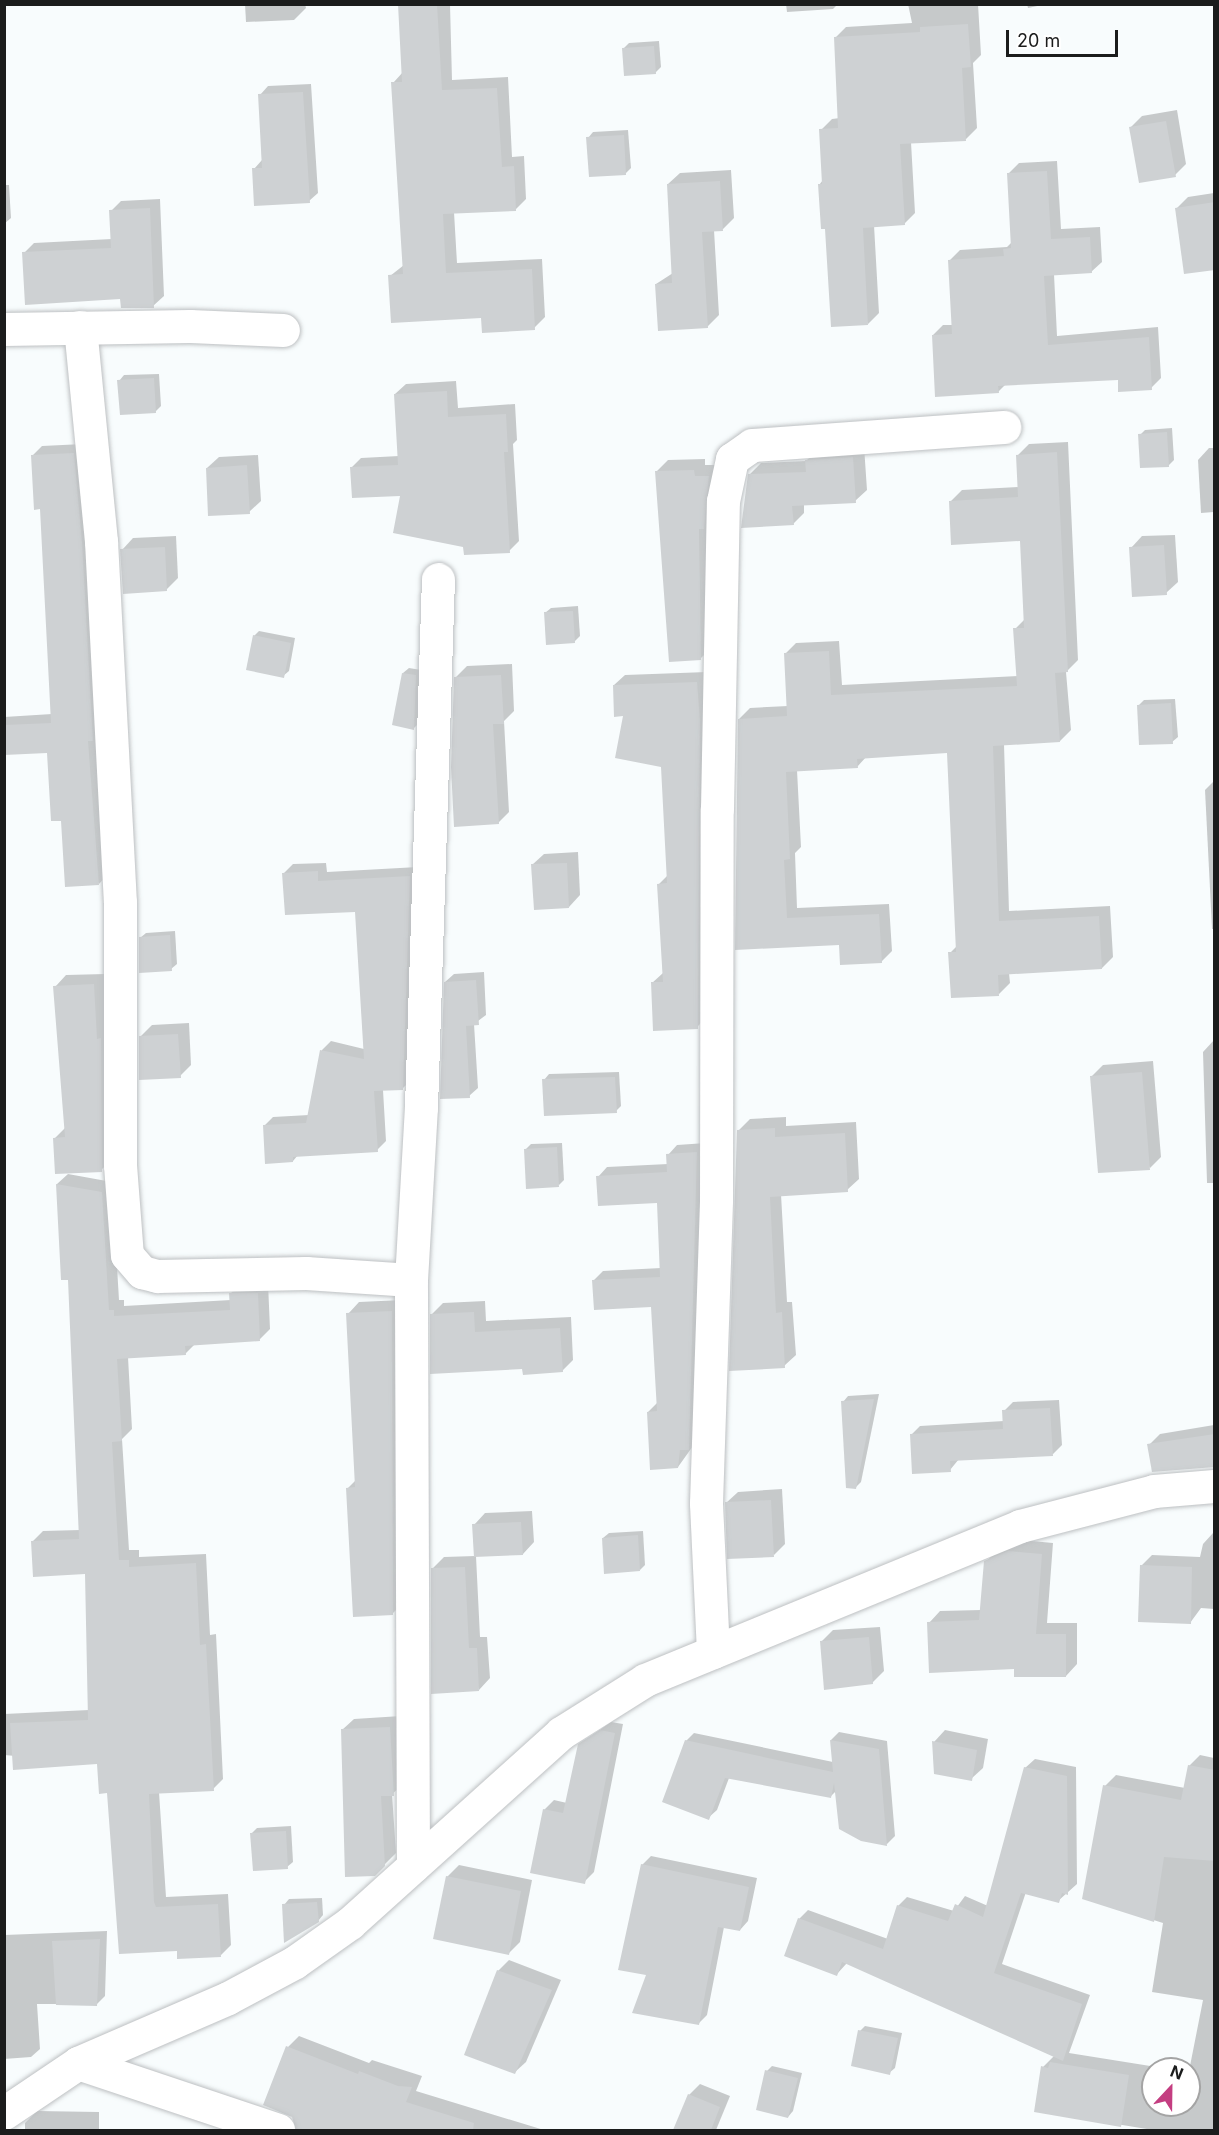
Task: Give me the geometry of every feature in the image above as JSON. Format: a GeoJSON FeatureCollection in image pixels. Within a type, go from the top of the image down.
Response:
{"type":"FeatureCollection","features":[{"type":"Feature","properties":{"kind":"street"},"geometry":{"type":"LineString","coordinates":[[4,329],[81,327],[284,330]]}},
{"type":"Feature","properties":{"kind":"street"},"geometry":{"type":"LineString","coordinates":[[81,327],[100,541],[120,902],[120,1165],[127,1255],[142,1272],[157,1276],[306,1273],[411,1280]]}},
{"type":"Feature","properties":{"kind":"street"},"geometry":{"type":"LineString","coordinates":[[713,1652],[706,1503],[716,1200],[717,809],[723,501],[732,459],[752,445],[1004,428]]}},
{"type":"Feature","properties":{"kind":"street"},"geometry":{"type":"LineString","coordinates":[[413,1866],[411,1280],[421,1096],[438,579]]}},
{"type":"Feature","properties":{"kind":"street"},"geometry":{"type":"LineString","coordinates":[[4,2113],[78,2063],[228,1998],[295,1962],[350,1923],[561,1733],[645,1680],[1020,1526],[1154,1491],[1215,1486]]}},
{"type":"Feature","properties":{"kind":"street"},"geometry":{"type":"LineString","coordinates":[[78,2063],[278,2130]]}},
{"type":"Feature","properties":{"kind":"building"},"geometry":{"type":"Polygon","coordinates":[[[398,4],[437,4],[442,90],[497,88],[502,167],[514,166],[516,211],[443,214],[446,273],[532,269],[535,330],[482,333],[481,318],[391,323],[388,275],[403,274],[391,82],[402,82],[398,4]]]}},
{"type":"Feature","properties":{"kind":"building"},"geometry":{"type":"Polygon","coordinates":[[[968,24],[971,67],[962,68],[966,141],[900,144],[905,225],[863,228],[868,325],[831,327],[825,229],[821,229],[818,184],[822,184],[819,129],[838,128],[834,37],[920,32],[920,27],[968,24]]]}},
{"type":"Feature","properties":{"kind":"building"},"geometry":{"type":"Polygon","coordinates":[[[654,46],[656,74],[624,76],[622,48],[654,46]]]}},
{"type":"Feature","properties":{"kind":"building"},"geometry":{"type":"Polygon","coordinates":[[[303,92],[310,203],[254,206],[252,168],[262,168],[258,94],[303,92]]]}},
{"type":"Feature","properties":{"kind":"building"},"geometry":{"type":"Polygon","coordinates":[[[1166,121],[1176,177],[1139,183],[1129,127],[1166,121]]]}},
{"type":"Feature","properties":{"kind":"building"},"geometry":{"type":"Polygon","coordinates":[[[624,135],[626,175],[589,177],[586,137],[624,135]]]}},
{"type":"Feature","properties":{"kind":"building"},"geometry":{"type":"Polygon","coordinates":[[[1047,171],[1051,239],[1090,237],[1092,273],[1044,276],[1048,345],[1149,337],[1152,390],[1118,392],[1118,380],[998,386],[999,393],[935,397],[932,335],[952,334],[948,260],[1004,256],[1003,249],[1011,248],[1007,173],[1047,171]]]}},
{"type":"Feature","properties":{"kind":"building"},"geometry":{"type":"Polygon","coordinates":[[[720,181],[723,231],[702,232],[708,328],[658,331],[655,284],[672,283],[667,184],[720,181]]]}},
{"type":"Feature","properties":{"kind":"building"},"geometry":{"type":"Polygon","coordinates":[[[1215,202],[1215,270],[1184,274],[1175,208],[1215,202]]]}},
{"type":"Feature","properties":{"kind":"building"},"geometry":{"type":"Polygon","coordinates":[[[150,208],[154,308],[121,308],[120,299],[25,305],[22,252],[111,248],[109,210],[150,208]]]}},
{"type":"Feature","properties":{"kind":"building"},"geometry":{"type":"Polygon","coordinates":[[[154,378],[156,413],[120,415],[117,380],[154,378]]]}},
{"type":"Feature","properties":{"kind":"building"},"geometry":{"type":"Polygon","coordinates":[[[447,391],[448,417],[506,414],[508,452],[504,452],[510,553],[464,555],[463,547],[393,533],[400,496],[352,498],[350,467],[398,465],[394,394],[447,391]]]}},
{"type":"Feature","properties":{"kind":"building"},"geometry":{"type":"Polygon","coordinates":[[[1167,432],[1169,467],[1140,468],[1138,434],[1167,432]]]}},
{"type":"Feature","properties":{"kind":"building"},"geometry":{"type":"Polygon","coordinates":[[[1057,452],[1068,672],[1055,673],[1060,742],[993,746],[999,921],[1099,916],[1102,969],[998,975],[999,996],[951,998],[948,952],[956,952],[947,753],[857,759],[858,768],[786,772],[790,859],[784,860],[787,918],[879,914],[882,963],[840,965],[839,945],[735,950],[738,719],[787,716],[784,653],[829,651],[831,695],[1017,686],[1013,628],[1024,628],[1020,541],[951,545],[949,501],[1018,497],[1016,455],[1057,452]]]}},
{"type":"Feature","properties":{"kind":"building"},"geometry":{"type":"Polygon","coordinates":[[[74,453],[82,542],[93,741],[88,741],[99,885],[65,887],[61,821],[51,821],[47,753],[4,755],[4,725],[51,723],[40,509],[34,510],[31,455],[74,453]]]}},
{"type":"Feature","properties":{"kind":"building"},"geometry":{"type":"Polygon","coordinates":[[[853,457],[856,503],[792,506],[794,525],[741,528],[748,474],[806,472],[805,460],[853,457]]]}},
{"type":"Feature","properties":{"kind":"building"},"geometry":{"type":"Polygon","coordinates":[[[247,465],[250,514],[208,516],[206,468],[247,465]]]}},
{"type":"Feature","properties":{"kind":"building"},"geometry":{"type":"Polygon","coordinates":[[[694,470],[695,476],[709,476],[704,529],[699,529],[701,660],[669,662],[655,471],[694,470]]]}},
{"type":"Feature","properties":{"kind":"building"},"geometry":{"type":"Polygon","coordinates":[[[1164,545],[1167,595],[1132,597],[1129,547],[1164,545]]]}},
{"type":"Feature","properties":{"kind":"building"},"geometry":{"type":"Polygon","coordinates":[[[165,547],[167,591],[123,594],[120,549],[165,547]]]}},
{"type":"Feature","properties":{"kind":"building"},"geometry":{"type":"Polygon","coordinates":[[[573,611],[575,643],[546,645],[544,612],[573,611]]]}},
{"type":"Feature","properties":{"kind":"building"},"geometry":{"type":"Polygon","coordinates":[[[253,635],[291,643],[284,678],[246,670],[253,635]]]}},
{"type":"Feature","properties":{"kind":"building"},"geometry":{"type":"Polygon","coordinates":[[[402,673],[416,675],[414,730],[392,725],[402,673]]]}},
{"type":"Feature","properties":{"kind":"building"},"geometry":{"type":"Polygon","coordinates":[[[501,675],[504,724],[493,724],[499,824],[454,827],[451,767],[454,677],[501,675]]]}},
{"type":"Feature","properties":{"kind":"building"},"geometry":{"type":"Polygon","coordinates":[[[697,682],[700,720],[698,1029],[653,1031],[651,982],[663,982],[657,884],[667,883],[661,767],[615,758],[623,716],[614,717],[613,685],[697,682]]]}},
{"type":"Feature","properties":{"kind":"building"},"geometry":{"type":"Polygon","coordinates":[[[1171,703],[1173,744],[1139,745],[1137,705],[1171,703]]]}},
{"type":"Feature","properties":{"kind":"building"},"geometry":{"type":"Polygon","coordinates":[[[567,863],[569,908],[534,910],[531,864],[567,863]]]}},
{"type":"Feature","properties":{"kind":"building"},"geometry":{"type":"Polygon","coordinates":[[[318,871],[318,881],[410,876],[403,1090],[374,1091],[378,1152],[293,1157],[293,1162],[265,1164],[263,1125],[306,1123],[320,1050],[364,1059],[355,912],[285,915],[282,873],[318,871]]]}},
{"type":"Feature","properties":{"kind":"building"},"geometry":{"type":"Polygon","coordinates":[[[170,935],[172,971],[139,973],[139,937],[170,935]]]}},
{"type":"Feature","properties":{"kind":"building"},"geometry":{"type":"Polygon","coordinates":[[[476,980],[479,1025],[466,1026],[470,1098],[440,1099],[444,982],[476,980]]]}},
{"type":"Feature","properties":{"kind":"building"},"geometry":{"type":"Polygon","coordinates":[[[94,984],[97,1039],[101,1038],[102,1172],[55,1174],[53,1138],[65,1137],[53,986],[94,984]]]}},
{"type":"Feature","properties":{"kind":"building"},"geometry":{"type":"Polygon","coordinates":[[[178,1034],[181,1078],[139,1080],[139,1036],[178,1034]]]}},
{"type":"Feature","properties":{"kind":"building"},"geometry":{"type":"Polygon","coordinates":[[[1142,1072],[1150,1170],[1098,1173],[1090,1076],[1142,1072]]]}},
{"type":"Feature","properties":{"kind":"building"},"geometry":{"type":"Polygon","coordinates":[[[615,1077],[617,1113],[544,1116],[542,1079],[615,1077]]]}},
{"type":"Feature","properties":{"kind":"building"},"geometry":{"type":"Polygon","coordinates":[[[775,1128],[775,1137],[845,1133],[848,1192],[770,1197],[776,1313],[782,1312],[785,1368],[729,1371],[737,1130],[775,1128]]]}},
{"type":"Feature","properties":{"kind":"building"},"geometry":{"type":"Polygon","coordinates":[[[557,1147],[559,1187],[526,1189],[524,1149],[557,1147]]]}},
{"type":"Feature","properties":{"kind":"building"},"geometry":{"type":"Polygon","coordinates":[[[697,1152],[689,1450],[680,1450],[678,1468],[650,1470],[647,1412],[657,1411],[651,1307],[594,1310],[592,1280],[660,1277],[657,1203],[598,1206],[596,1176],[667,1172],[666,1154],[697,1152]]]}},
{"type":"Feature","properties":{"kind":"building"},"geometry":{"type":"Polygon","coordinates":[[[56,1184],[102,1192],[109,1310],[114,1310],[114,1316],[230,1310],[229,1293],[258,1293],[260,1341],[185,1346],[186,1355],[117,1359],[122,1441],[112,1442],[119,1560],[129,1560],[129,1567],[196,1563],[200,1645],[206,1644],[214,1791],[149,1794],[154,1902],[156,1907],[218,1904],[221,1957],[177,1959],[177,1951],[119,1954],[107,1793],[99,1794],[97,1764],[13,1770],[10,1723],[88,1720],[85,1574],[33,1577],[31,1541],[79,1539],[68,1280],[61,1280],[56,1184]]]}},
{"type":"Feature","properties":{"kind":"building"},"geometry":{"type":"Polygon","coordinates":[[[392,1311],[393,1615],[353,1617],[346,1488],[355,1487],[346,1313],[392,1311]]]}},
{"type":"Feature","properties":{"kind":"building"},"geometry":{"type":"Polygon","coordinates":[[[474,1312],[475,1332],[560,1328],[563,1372],[523,1375],[522,1369],[430,1374],[430,1314],[474,1312]]]}},
{"type":"Feature","properties":{"kind":"building"},"geometry":{"type":"Polygon","coordinates":[[[874,1399],[856,1489],[846,1488],[841,1401],[874,1399]]]}},
{"type":"Feature","properties":{"kind":"building"},"geometry":{"type":"Polygon","coordinates":[[[1050,1408],[1053,1456],[950,1461],[951,1472],[912,1474],[910,1434],[1003,1429],[1002,1410],[1050,1408]]]}},
{"type":"Feature","properties":{"kind":"building"},"geometry":{"type":"Polygon","coordinates":[[[1215,1434],[1215,1467],[1152,1472],[1147,1444],[1215,1434]]]}},
{"type":"Feature","properties":{"kind":"building"},"geometry":{"type":"Polygon","coordinates":[[[771,1500],[774,1557],[727,1559],[725,1502],[771,1500]]]}},
{"type":"Feature","properties":{"kind":"building"},"geometry":{"type":"Polygon","coordinates":[[[521,1522],[523,1555],[474,1557],[472,1524],[521,1522]]]}},
{"type":"Feature","properties":{"kind":"building"},"geometry":{"type":"Polygon","coordinates":[[[638,1535],[640,1571],[604,1574],[602,1538],[638,1535]]]}},
{"type":"Feature","properties":{"kind":"building"},"geometry":{"type":"Polygon","coordinates":[[[1008,1551],[1042,1554],[1036,1634],[1066,1634],[1066,1677],[1014,1677],[1014,1669],[929,1673],[927,1622],[979,1620],[984,1561],[1008,1551]]]}},
{"type":"Feature","properties":{"kind":"building"},"geometry":{"type":"Polygon","coordinates":[[[1140,1565],[1192,1567],[1191,1624],[1138,1622],[1140,1565]]]}},
{"type":"Feature","properties":{"kind":"building"},"geometry":{"type":"Polygon","coordinates":[[[465,1567],[469,1648],[477,1648],[479,1691],[431,1694],[431,1568],[465,1567]]]}},
{"type":"Feature","properties":{"kind":"building"},"geometry":{"type":"Polygon","coordinates":[[[869,1637],[873,1684],[824,1690],[820,1641],[869,1637]]]}},
{"type":"Feature","properties":{"kind":"building"},"geometry":{"type":"Polygon","coordinates":[[[390,1727],[394,1796],[381,1796],[385,1866],[375,1876],[345,1877],[341,1729],[390,1727]]]}},
{"type":"Feature","properties":{"kind":"building"},"geometry":{"type":"Polygon","coordinates":[[[600,1730],[615,1733],[585,1884],[530,1873],[543,1809],[563,1813],[578,1744],[600,1730]]]}},
{"type":"Feature","properties":{"kind":"building"},"geometry":{"type":"Polygon","coordinates":[[[685,1740],[833,1772],[830,1740],[879,1749],[887,1846],[861,1841],[839,1829],[834,1783],[831,1798],[725,1778],[709,1820],[662,1802],[685,1740]]]}},
{"type":"Feature","properties":{"kind":"building"},"geometry":{"type":"Polygon","coordinates":[[[932,1741],[977,1750],[972,1781],[934,1774],[932,1741]]]}},
{"type":"Feature","properties":{"kind":"building"},"geometry":{"type":"Polygon","coordinates":[[[1188,1765],[1215,1770],[1215,1861],[1164,1857],[1154,1922],[1082,1899],[1103,1785],[1181,1800],[1188,1765]]]}},
{"type":"Feature","properties":{"kind":"building"},"geometry":{"type":"Polygon","coordinates":[[[1024,1767],[1067,1776],[1068,1895],[1062,1893],[1059,1903],[1021,1893],[994,1973],[1082,2004],[1063,2061],[842,1962],[837,1976],[784,1956],[798,1918],[883,1949],[897,1905],[948,1921],[955,1904],[983,1917],[1024,1767]]]}},
{"type":"Feature","properties":{"kind":"building"},"geometry":{"type":"Polygon","coordinates":[[[286,1831],[288,1869],[253,1871],[250,1833],[286,1831]]]}},
{"type":"Feature","properties":{"kind":"building"},"geometry":{"type":"Polygon","coordinates":[[[641,1864],[749,1887],[740,1931],[718,1927],[699,2025],[632,2013],[646,1975],[618,1970],[641,1864]]]}},
{"type":"Feature","properties":{"kind":"building"},"geometry":{"type":"Polygon","coordinates":[[[446,1876],[521,1891],[509,1955],[433,1939],[446,1876]]]}},
{"type":"Feature","properties":{"kind":"building"},"geometry":{"type":"Polygon","coordinates":[[[317,1902],[319,1922],[284,1943],[282,1904],[317,1902]]]}},
{"type":"Feature","properties":{"kind":"building"},"geometry":{"type":"Polygon","coordinates":[[[100,1939],[97,2006],[56,2005],[52,1941],[100,1939]]]}},
{"type":"Feature","properties":{"kind":"building"},"geometry":{"type":"Polygon","coordinates":[[[497,1970],[552,1990],[515,2074],[464,2055],[497,1970]]]}},
{"type":"Feature","properties":{"kind":"building"},"geometry":{"type":"Polygon","coordinates":[[[858,2030],[898,2038],[890,2075],[851,2066],[858,2030]]]}},
{"type":"Feature","properties":{"kind":"building"},"geometry":{"type":"Polygon","coordinates":[[[286,2046],[358,2074],[359,2071],[398,2086],[412,2087],[406,2102],[474,2123],[473,2130],[296,2130],[292,2117],[263,2105],[286,2046]]]}},
{"type":"Feature","properties":{"kind":"building"},"geometry":{"type":"Polygon","coordinates":[[[1050,2062],[1129,2075],[1121,2127],[1034,2112],[1041,2066],[1048,2068],[1050,2062]]]}},
{"type":"Feature","properties":{"kind":"building"},"geometry":{"type":"Polygon","coordinates":[[[765,2070],[798,2078],[788,2118],[756,2110],[765,2070]]]}},
{"type":"Feature","properties":{"kind":"building"},"geometry":{"type":"Polygon","coordinates":[[[688,2094],[720,2107],[711,2130],[673,2130],[688,2094]]]}}]}
